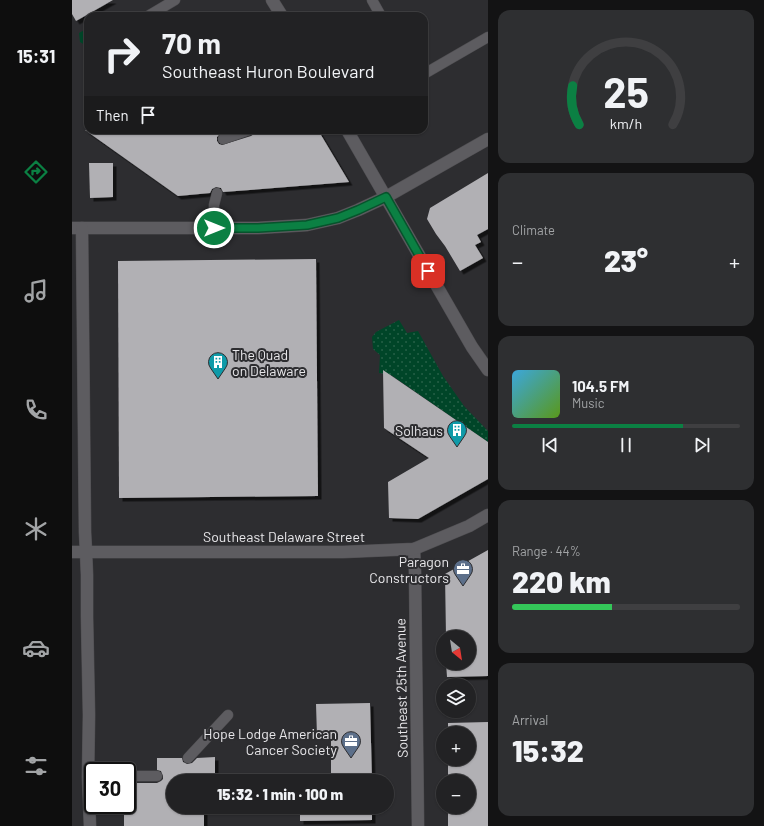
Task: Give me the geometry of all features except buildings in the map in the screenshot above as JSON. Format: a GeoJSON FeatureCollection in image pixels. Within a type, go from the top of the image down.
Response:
{"type":"FeatureCollection","features":[{"type":"Feature","properties":{"kind":"street"},"geometry":{"type":"LineString","coordinates":[[272,0],[280,12]]}},
{"type":"Feature","properties":{"kind":"street"},"geometry":{"type":"LineString","coordinates":[[350,134],[472,347],[488,370]]}},
{"type":"Feature","properties":{"kind":"street"},"geometry":{"type":"LineString","coordinates":[[90,762],[87,617],[88,575],[86,552],[77,228],[258,228],[307,225],[338,218],[386,197],[488,139]]}},
{"type":"Feature","properties":{"kind":"street","name":"Southeast Delaware Street"},"geometry":{"type":"LineString","coordinates":[[72,552],[343,552],[414,549],[468,526],[488,515]]}},
{"type":"Feature","properties":{"kind":"street","name":"Southeast 25th Avenue"},"geometry":{"type":"LineString","coordinates":[[414,549],[418,826]]}},
{"type":"Feature","properties":{"kind":"street"},"geometry":{"type":"LineString","coordinates":[[90,814],[90,826]]}},
{"type":"Feature","properties":{"kind":"lane"},"geometry":{"type":"LineString","coordinates":[[154,12],[173,0]]}},
{"type":"Feature","properties":{"kind":"lane"},"geometry":{"type":"LineString","coordinates":[[372,0],[379,12]]}},
{"type":"Feature","properties":{"kind":"lane"},"geometry":{"type":"LineString","coordinates":[[428,72],[488,38]]}},
{"type":"Feature","properties":{"kind":"lane"},"geometry":{"type":"LineString","coordinates":[[223,139],[237,134]]}},
{"type":"Feature","properties":{"kind":"lane"},"geometry":{"type":"LineString","coordinates":[[214,228],[214,205],[217,193]]}},
{"type":"Feature","properties":{"kind":"lane"},"geometry":{"type":"LineString","coordinates":[[188,758],[228,715]]}},
{"type":"Feature","properties":{"kind":"lane"},"geometry":{"type":"LineString","coordinates":[[136,776],[157,776]]}},
{"type":"Feature","properties":{"kind":"green space"},"geometry":{"type":"Polygon","coordinates":[[[84,30],[84,44],[80,42],[79,33],[84,30]]]}},
{"type":"Feature","properties":{"kind":"green space"},"geometry":{"type":"Polygon","coordinates":[[[399,320],[407,333],[418,331],[443,376],[464,406],[488,431],[488,442],[391,375],[379,373],[380,355],[373,349],[372,337],[376,332],[399,320]]]}},
{"type":"Feature","properties":{"kind":"place","name":"The Quad on Delaware"},"geometry":{"type":"Point","coordinates":[218,379]}},
{"type":"Feature","properties":{"kind":"place","name":"Solhaus"},"geometry":{"type":"Point","coordinates":[457,447]}},
{"type":"Feature","properties":{"kind":"place","name":"Paragon Constructors"},"geometry":{"type":"Point","coordinates":[463,586]}},
{"type":"Feature","properties":{"kind":"place","name":"Hope Lodge American Cancer Society"},"geometry":{"type":"Point","coordinates":[351,758]}},
{"type":"Feature","properties":{"kind":"route"},"geometry":{"type":"LineString","coordinates":[[214,228],[258,228],[307,225],[338,218],[386,197],[428,271]]}}]}
